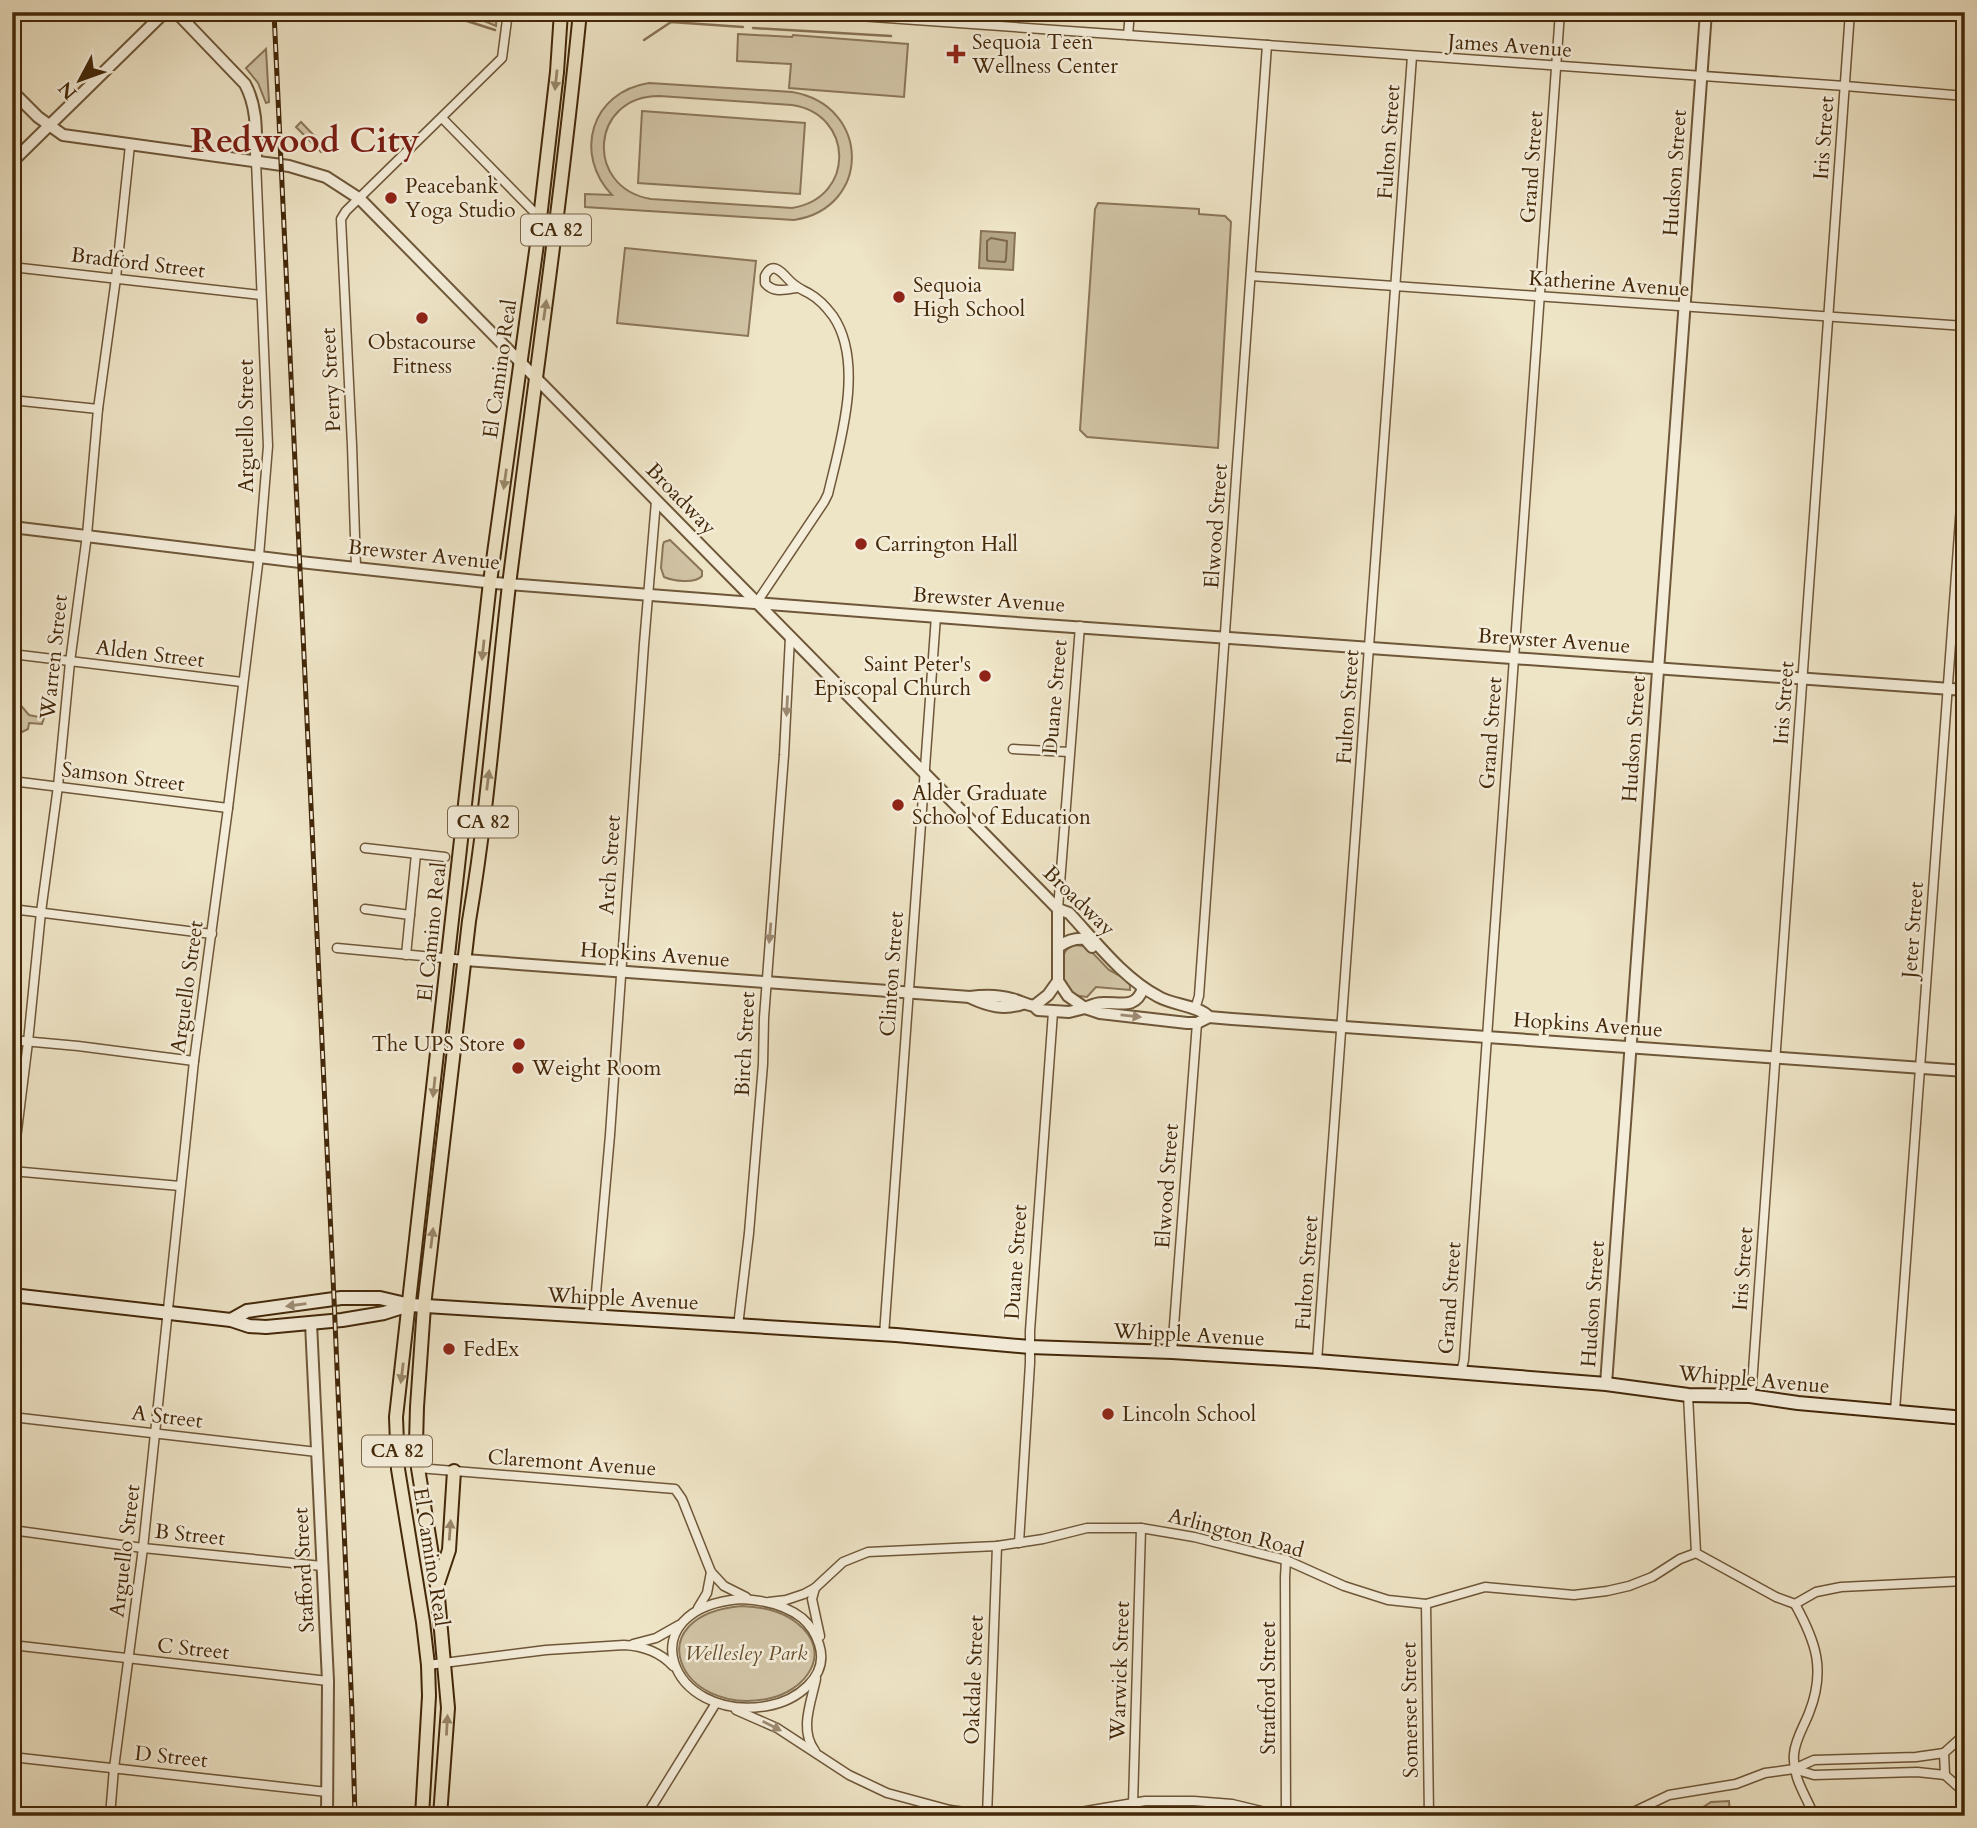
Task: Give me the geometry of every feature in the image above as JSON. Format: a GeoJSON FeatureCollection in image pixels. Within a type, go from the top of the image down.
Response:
{"type":"FeatureCollection","features":[{"type":"Feature","properties":{"kind":"main road","name":"El Camino Real"},"geometry":{"type":"LineString","coordinates":[[422,1816],[429,1696],[428,1665],[398,1469],[397,1417],[491,582],[540,218],[557,72],[561,12]]}},
{"type":"Feature","properties":{"kind":"main road","name":"El Camino Real"},"geometry":{"type":"LineString","coordinates":[[440,1816],[448,1708],[437,1586],[418,1468],[417,1426],[424,1306],[580,12]]}},
{"type":"Feature","properties":{"kind":"main road","name":"Whipple Avenue"},"geometry":{"type":"LineString","coordinates":[[12,1295],[169,1312],[266,1327],[384,1314],[410,1305]]}},
{"type":"Feature","properties":{"kind":"main road","name":"Whipple Avenue"},"geometry":{"type":"LineString","coordinates":[[232,1320],[247,1311],[341,1298],[380,1298],[410,1305],[884,1335],[1030,1347],[1317,1361],[1606,1384],[1688,1395],[1750,1396],[1965,1418]]}},
{"type":"Feature","properties":{"kind":"main road"},"geometry":{"type":"LineString","coordinates":[[437,1586],[449,1550],[454,1471]]}},
{"type":"Feature","properties":{"kind":"street"},"geometry":{"type":"LineString","coordinates":[[12,162],[165,12]]}},
{"type":"Feature","properties":{"kind":"street"},"geometry":{"type":"LineString","coordinates":[[176,12],[245,84],[251,95],[255,110],[256,161]]}},
{"type":"Feature","properties":{"kind":"street","name":"Perry Street"},"geometry":{"type":"LineString","coordinates":[[356,567],[342,216],[502,58],[508,12]]}},
{"type":"Feature","properties":{"kind":"street","name":"James Avenue"},"geometry":{"type":"LineString","coordinates":[[802,12],[1965,96]]}},
{"type":"Feature","properties":{"kind":"street"},"geometry":{"type":"LineString","coordinates":[[979,12],[979,24]]}},
{"type":"Feature","properties":{"kind":"street"},"geometry":{"type":"LineString","coordinates":[[1128,35],[1130,12]]}},
{"type":"Feature","properties":{"kind":"street","name":"Grand Street"},"geometry":{"type":"LineString","coordinates":[[1461,1372],[1465,1347],[1560,12]]}},
{"type":"Feature","properties":{"kind":"street","name":"Hudson Street"},"geometry":{"type":"LineString","coordinates":[[1606,1384],[1706,12]]}},
{"type":"Feature","properties":{"kind":"street","name":"Iris Street"},"geometry":{"type":"LineString","coordinates":[[1750,1396],[1850,12]]}},
{"type":"Feature","properties":{"kind":"street","name":"Elwood Street"},"geometry":{"type":"LineString","coordinates":[[1195,1009],[1199,996],[1226,637],[1267,46]]}},
{"type":"Feature","properties":{"kind":"street","name":"Fulton Street"},"geometry":{"type":"LineString","coordinates":[[1317,1361],[1412,56]]}},
{"type":"Feature","properties":{"kind":"street"},"geometry":{"type":"LineString","coordinates":[[12,91],[49,126]]}},
{"type":"Feature","properties":{"kind":"street"},"geometry":{"type":"LineString","coordinates":[[442,118],[540,218]]}},
{"type":"Feature","properties":{"kind":"street","name":"Broadway"},"geometry":{"type":"LineString","coordinates":[[49,126],[68,137],[256,161],[315,172],[360,199],[1058,909],[1069,913],[1143,988],[1170,1002],[1195,1009]]}},
{"type":"Feature","properties":{"kind":"street","name":"Warren Street"},"geometry":{"type":"LineString","coordinates":[[12,1171],[86,535],[97,409],[116,278],[130,145]]}},
{"type":"Feature","properties":{"kind":"street","name":"Arguello Street"},"geometry":{"type":"LineString","coordinates":[[110,1816],[156,1433],[194,1061],[259,555],[268,446],[256,161]]}},
{"type":"Feature","properties":{"kind":"street","name":"Bradford Street"},"geometry":{"type":"LineString","coordinates":[[12,267],[260,295]]}},
{"type":"Feature","properties":{"kind":"street","name":"Katherine Avenue"},"geometry":{"type":"LineString","coordinates":[[1251,276],[1965,326]]}},
{"type":"Feature","properties":{"kind":"street"},"geometry":{"type":"LineString","coordinates":[[757,602],[828,494],[843,428],[849,368],[843,337],[832,315],[823,305],[812,295],[796,288]]}},
{"type":"Feature","properties":{"kind":"street"},"geometry":{"type":"LineString","coordinates":[[12,400],[97,409]]}},
{"type":"Feature","properties":{"kind":"street","name":"Jeter Street"},"geometry":{"type":"LineString","coordinates":[[1895,1411],[1965,451]]}},
{"type":"Feature","properties":{"kind":"street","name":"Arch Street"},"geometry":{"type":"LineString","coordinates":[[594,1316],[610,1135],[656,501]]}},
{"type":"Feature","properties":{"kind":"street","name":"Brewster Avenue"},"geometry":{"type":"LineString","coordinates":[[12,527],[491,582],[1965,690]]}},
{"type":"Feature","properties":{"kind":"street","name":"Clinton Street"},"geometry":{"type":"LineString","coordinates":[[884,1335],[936,616]]}},
{"type":"Feature","properties":{"kind":"street","name":"Duane Street"},"geometry":{"type":"LineString","coordinates":[[1058,981],[1058,909],[1080,626]]}},
{"type":"Feature","properties":{"kind":"street","name":"Birch Street"},"geometry":{"type":"LineString","coordinates":[[738,1326],[751,1213],[763,1064],[766,982],[784,755],[790,638]]}},
{"type":"Feature","properties":{"kind":"street","name":"Alden Street"},"geometry":{"type":"LineString","coordinates":[[12,654],[242,682]]}},
{"type":"Feature","properties":{"kind":"street"},"geometry":{"type":"LineString","coordinates":[[1013,749],[1069,752]]}},
{"type":"Feature","properties":{"kind":"street","name":"Samson Street"},"geometry":{"type":"LineString","coordinates":[[12,781],[228,808]]}},
{"type":"Feature","properties":{"kind":"street"},"geometry":{"type":"LineString","coordinates":[[365,848],[445,857]]}},
{"type":"Feature","properties":{"kind":"street"},"geometry":{"type":"LineString","coordinates":[[406,955],[416,854]]}},
{"type":"Feature","properties":{"kind":"street"},"geometry":{"type":"LineString","coordinates":[[12,909],[212,934]]}},
{"type":"Feature","properties":{"kind":"street"},"geometry":{"type":"LineString","coordinates":[[365,909],[410,915]]}},
{"type":"Feature","properties":{"kind":"street"},"geometry":{"type":"LineString","coordinates":[[1058,947],[1072,939],[1085,939],[1105,961],[1114,961]]}},
{"type":"Feature","properties":{"kind":"street","name":"Hopkins Avenue"},"geometry":{"type":"LineString","coordinates":[[337,948],[465,960],[971,997],[986,1005],[1010,1008],[1022,1004],[1053,1012],[1069,1012],[1099,1002],[1131,1003],[1138,999],[1143,988]]}},
{"type":"Feature","properties":{"kind":"street"},"geometry":{"type":"LineString","coordinates":[[1034,1006],[1048,995],[1058,981],[1068,996],[1085,1008]]}},
{"type":"Feature","properties":{"kind":"street","name":"Hopkins Avenue"},"geometry":{"type":"LineString","coordinates":[[1085,1008],[1100,1013],[1197,1023]]}},
{"type":"Feature","properties":{"kind":"street"},"geometry":{"type":"LineString","coordinates":[[1161,1019],[1169,1014],[1184,1015],[1195,1009]]}},
{"type":"Feature","properties":{"kind":"street","name":"Hopkins Avenue"},"geometry":{"type":"LineString","coordinates":[[1195,1009],[1209,1017],[1965,1071]]}},
{"type":"Feature","properties":{"kind":"street","name":"Duane Street"},"geometry":{"type":"LineString","coordinates":[[1030,1347],[1053,1012]]}},
{"type":"Feature","properties":{"kind":"street"},"geometry":{"type":"LineString","coordinates":[[1197,1023],[1209,1017]]}},
{"type":"Feature","properties":{"kind":"street","name":"Elwood Street"},"geometry":{"type":"LineString","coordinates":[[1172,1352],[1197,1023]]}},
{"type":"Feature","properties":{"kind":"street"},"geometry":{"type":"LineString","coordinates":[[12,1040],[194,1061]]}},
{"type":"Feature","properties":{"kind":"street"},"geometry":{"type":"LineString","coordinates":[[12,1171],[180,1186]]}},
{"type":"Feature","properties":{"kind":"street","name":"Stafford Street"},"geometry":{"type":"LineString","coordinates":[[311,1323],[328,1681],[327,1816]]}},
{"type":"Feature","properties":{"kind":"street"},"geometry":{"type":"LineString","coordinates":[[1019,1543],[1030,1347]]}},
{"type":"Feature","properties":{"kind":"street"},"geometry":{"type":"LineString","coordinates":[[1688,1395],[1696,1553],[1776,1597],[1795,1604],[1812,1639],[1817,1666],[1815,1697],[1794,1751],[1794,1769],[1814,1816]]}},
{"type":"Feature","properties":{"kind":"street","name":"A Street"},"geometry":{"type":"LineString","coordinates":[[12,1417],[317,1452]]}},
{"type":"Feature","properties":{"kind":"street","name":"Claremont Avenue"},"geometry":{"type":"LineString","coordinates":[[418,1468],[675,1489],[682,1499],[711,1572]]}},
{"type":"Feature","properties":{"kind":"street","name":"Arlington Road"},"geometry":{"type":"LineString","coordinates":[[769,1602],[795,1598],[816,1588],[843,1562],[868,1552],[997,1546],[1087,1528],[1141,1528],[1194,1537],[1286,1560],[1344,1586],[1388,1600],[1426,1604],[1485,1587],[1574,1594],[1606,1591],[1652,1577],[1680,1559],[1696,1553]]}},
{"type":"Feature","properties":{"kind":"street","name":"Warwick Street"},"geometry":{"type":"LineString","coordinates":[[1130,1816],[1133,1804],[1141,1528]]}},
{"type":"Feature","properties":{"kind":"street","name":"B Street"},"geometry":{"type":"LineString","coordinates":[[12,1530],[143,1548],[322,1566]]}},
{"type":"Feature","properties":{"kind":"street","name":"Oakdale Street"},"geometry":{"type":"LineString","coordinates":[[987,1816],[997,1546]]}},
{"type":"Feature","properties":{"kind":"street","name":"Stratford Street"},"geometry":{"type":"LineString","coordinates":[[1284,1816],[1286,1560]]}},
{"type":"Feature","properties":{"kind":"street"},"geometry":{"type":"LineString","coordinates":[[711,1572],[724,1586],[755,1600]]}},
{"type":"Feature","properties":{"kind":"street"},"geometry":{"type":"LineString","coordinates":[[624,1645],[656,1638],[684,1621],[707,1593],[711,1572]]}},
{"type":"Feature","properties":{"kind":"street"},"geometry":{"type":"LineString","coordinates":[[1795,1604],[1816,1592],[1841,1587],[1965,1581]]}},
{"type":"Feature","properties":{"kind":"street"},"geometry":{"type":"LineString","coordinates":[[816,1588],[812,1600],[821,1646],[821,1661],[806,1729],[810,1744],[819,1755]]}},
{"type":"Feature","properties":{"kind":"street"},"geometry":{"type":"LineString","coordinates":[[693,1613],[715,1603],[741,1599],[782,1606],[804,1619],[812,1629],[821,1650],[821,1661]]}},
{"type":"Feature","properties":{"kind":"street","name":"Somerset Street"},"geometry":{"type":"LineString","coordinates":[[1426,1604],[1429,1816]]}},
{"type":"Feature","properties":{"kind":"street"},"geometry":{"type":"LineString","coordinates":[[678,1673],[674,1663],[673,1641],[684,1621]]}},
{"type":"Feature","properties":{"kind":"street","name":"C Street"},"geometry":{"type":"LineString","coordinates":[[12,1645],[328,1681]]}},
{"type":"Feature","properties":{"kind":"street"},"geometry":{"type":"LineString","coordinates":[[428,1665],[560,1648],[636,1646],[655,1652],[671,1664],[694,1691],[777,1728],[859,1780],[887,1793],[950,1810],[995,1816]]}},
{"type":"Feature","properties":{"kind":"street"},"geometry":{"type":"LineString","coordinates":[[718,1703],[757,1707],[781,1702],[811,1684],[817,1673]]}},
{"type":"Feature","properties":{"kind":"street"},"geometry":{"type":"LineString","coordinates":[[646,1816],[718,1703]]}},
{"type":"Feature","properties":{"kind":"street"},"geometry":{"type":"LineString","coordinates":[[1625,1816],[1669,1795],[1736,1784],[1765,1773],[1794,1769],[1814,1760],[1944,1753],[1965,1734]]}},
{"type":"Feature","properties":{"kind":"street"},"geometry":{"type":"LineString","coordinates":[[1944,1753],[1945,1775]]}},
{"type":"Feature","properties":{"kind":"street","name":"D Street"},"geometry":{"type":"LineString","coordinates":[[12,1757],[327,1792]]}},
{"type":"Feature","properties":{"kind":"street"},"geometry":{"type":"LineString","coordinates":[[1906,1757],[1907,1772]]}},
{"type":"Feature","properties":{"kind":"street"},"geometry":{"type":"LineString","coordinates":[[1872,1758],[1873,1773]]}},
{"type":"Feature","properties":{"kind":"street"},"geometry":{"type":"LineString","coordinates":[[1840,1759],[1840,1774]]}},
{"type":"Feature","properties":{"kind":"street"},"geometry":{"type":"LineString","coordinates":[[1794,1769],[1814,1775],[1907,1772],[1945,1775],[1965,1793]]}},
{"type":"Feature","properties":{"kind":"street"},"geometry":{"type":"LineString","coordinates":[[1056,1816],[1145,1801],[1212,1802],[1250,1807],[1284,1816]]}},
{"type":"Feature","properties":{"kind":"green space"},"geometry":{"type":"Polygon","coordinates":[[[463,12],[497,12],[496,26],[463,12]]]}},
{"type":"Feature","properties":{"kind":"green space"},"geometry":{"type":"Polygon","coordinates":[[[738,34],[793,35],[908,44],[904,97],[789,88],[791,64],[737,61],[738,34]]]}},
{"type":"Feature","properties":{"kind":"green space"},"geometry":{"type":"Polygon","coordinates":[[[266,49],[269,102],[266,103],[258,83],[246,68],[266,49]]]}},
{"type":"Feature","properties":{"kind":"green space"},"geometry":{"type":"Polygon","coordinates":[[[649,83],[792,92],[818,101],[837,116],[848,135],[852,156],[848,178],[838,197],[820,212],[794,220],[585,207],[585,194],[612,195],[600,179],[593,161],[591,144],[594,127],[602,112],[613,99],[629,89],[649,83]],[[659,96],[636,100],[619,111],[608,126],[604,143],[606,162],[614,178],[629,191],[651,199],[792,208],[813,201],[828,189],[836,173],[839,156],[836,139],[827,123],[812,112],[792,105],[659,96]]]}},
{"type":"Feature","properties":{"kind":"green space"},"geometry":{"type":"Polygon","coordinates":[[[642,111],[805,123],[800,194],[638,183],[642,111]]]}},
{"type":"Feature","properties":{"kind":"green space"},"geometry":{"type":"Polygon","coordinates":[[[301,122],[325,147],[321,152],[296,127],[301,122]]]}},
{"type":"Feature","properties":{"kind":"green space"},"geometry":{"type":"Polygon","coordinates":[[[1098,203],[1199,209],[1199,214],[1225,216],[1231,222],[1218,448],[1087,437],[1080,430],[1095,209],[1098,203]]]}},
{"type":"Feature","properties":{"kind":"green space"},"geometry":{"type":"Polygon","coordinates":[[[625,248],[756,261],[748,336],[617,323],[625,248]]]}},
{"type":"Feature","properties":{"kind":"green space"},"geometry":{"type":"Polygon","coordinates":[[[670,540],[702,571],[699,579],[678,581],[664,577],[661,568],[663,545],[670,540]]]}},
{"type":"Feature","properties":{"kind":"green space"},"geometry":{"type":"Polygon","coordinates":[[[12,695],[29,715],[44,718],[42,724],[29,723],[28,729],[20,733],[18,742],[12,741],[12,695]]]}},
{"type":"Feature","properties":{"kind":"green space"},"geometry":{"type":"Polygon","coordinates":[[[1075,945],[1089,949],[1109,970],[1130,985],[1130,990],[1096,987],[1087,997],[1069,992],[1062,966],[1063,956],[1075,945]]]}},
{"type":"Feature","properties":{"kind":"green space","name":"Wellesley Park"},"geometry":{"type":"Polygon","coordinates":[[[742,1606],[771,1610],[784,1615],[797,1623],[814,1647],[810,1670],[803,1680],[781,1695],[767,1699],[736,1700],[711,1693],[692,1679],[681,1662],[680,1644],[689,1627],[709,1613],[742,1606]]]}},
{"type":"Feature","properties":{"kind":"green space"},"geometry":{"type":"Polygon","coordinates":[[[1729,1801],[1730,1816],[1698,1816],[1697,1811],[1711,1802],[1729,1801]]]}},
{"type":"Feature","properties":{"kind":"water"},"geometry":{"type":"Polygon","coordinates":[[[981,231],[1015,233],[1013,270],[979,268],[981,231]]]}},
{"type":"Feature","properties":{"kind":"waterway"},"geometry":{"type":"LineString","coordinates":[[448,12],[495,30]]}},
{"type":"Feature","properties":{"kind":"waterway"},"geometry":{"type":"LineString","coordinates":[[644,40],[671,22],[743,27]]}},
{"type":"Feature","properties":{"kind":"waterway"},"geometry":{"type":"LineString","coordinates":[[753,28],[891,36]]}},
{"type":"Feature","properties":{"kind":"railway"},"geometry":{"type":"LineString","coordinates":[[274,12],[334,1299],[355,1816]]}},
{"type":"Feature","properties":{"kind":"place","name":"Sequoia Teen Wellness Center"},"geometry":{"type":"Point","coordinates":[956,54]}},
{"type":"Feature","properties":{"kind":"place","name":"Peacebank Yoga Studio"},"geometry":{"type":"Point","coordinates":[391,198]}},
{"type":"Feature","properties":{"kind":"place","name":"Sequoia High School"},"geometry":{"type":"Point","coordinates":[899,297]}},
{"type":"Feature","properties":{"kind":"place","name":"Obstacourse Fitness"},"geometry":{"type":"Point","coordinates":[422,318]}},
{"type":"Feature","properties":{"kind":"place","name":"Carrington Hall"},"geometry":{"type":"Point","coordinates":[861,544]}},
{"type":"Feature","properties":{"kind":"place","name":"Saint Peter's Episcopal Church"},"geometry":{"type":"Point","coordinates":[985,676]}},
{"type":"Feature","properties":{"kind":"place","name":"Alder Graduate School of Education"},"geometry":{"type":"Point","coordinates":[898,805]}},
{"type":"Feature","properties":{"kind":"place","name":"The UPS Store"},"geometry":{"type":"Point","coordinates":[519,1044]}},
{"type":"Feature","properties":{"kind":"place","name":"Weight Room"},"geometry":{"type":"Point","coordinates":[518,1068]}},
{"type":"Feature","properties":{"kind":"place","name":"FedEx"},"geometry":{"type":"Point","coordinates":[449,1349]}},
{"type":"Feature","properties":{"kind":"place","name":"Lincoln School"},"geometry":{"type":"Point","coordinates":[1108,1414]}},
{"type":"Feature","properties":{"kind":"district","name":"Redwood City"},"geometry":{"type":"Point","coordinates":[305,141]}}]}
